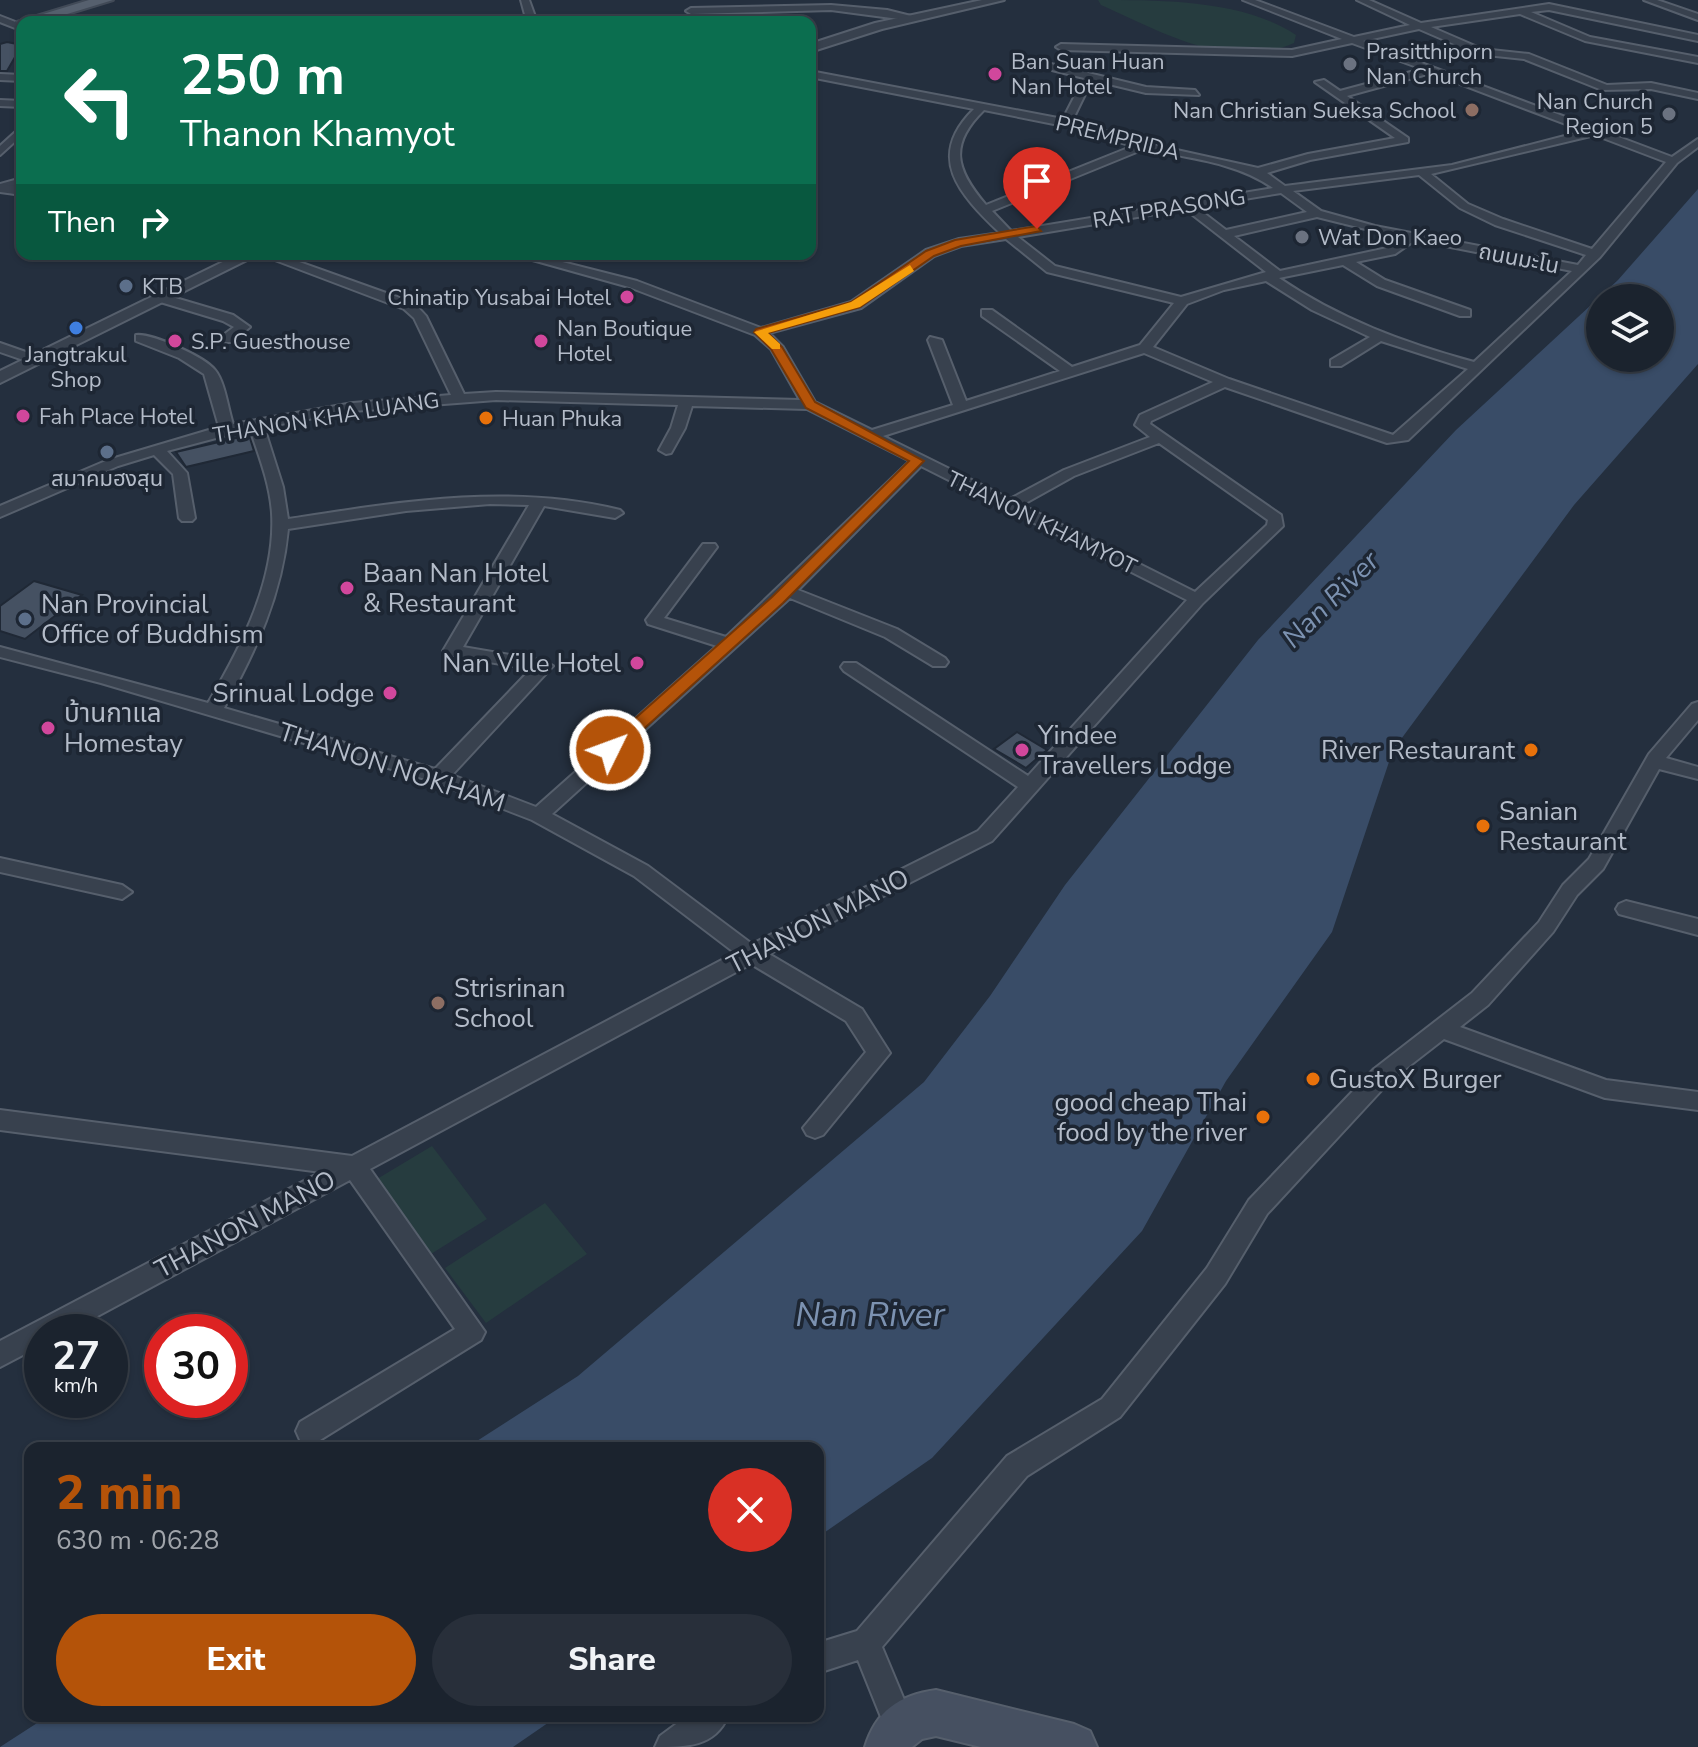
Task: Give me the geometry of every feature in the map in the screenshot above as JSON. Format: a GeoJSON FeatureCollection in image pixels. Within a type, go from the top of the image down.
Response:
{"type":"FeatureCollection","features":[{"type":"Feature","properties":{"kind":"main road"},"geometry":{"type":"LineString","coordinates":[[41,16],[106,0]]}},
{"type":"Feature","properties":{"kind":"main road"},"geometry":{"type":"LineString","coordinates":[[894,1736],[916,1715],[936,1713],[1074,1747]]}},
{"type":"Feature","properties":{"kind":"street"},"geometry":{"type":"LineString","coordinates":[[816,46],[914,18],[998,0]]}},
{"type":"Feature","properties":{"kind":"street"},"geometry":{"type":"LineString","coordinates":[[1247,0],[1673,161]]}},
{"type":"Feature","properties":{"kind":"street"},"geometry":{"type":"LineString","coordinates":[[1361,0],[1480,52],[1535,59],[1606,88],[1663,88],[1698,96]]}},
{"type":"Feature","properties":{"kind":"street"},"geometry":{"type":"LineString","coordinates":[[1541,0],[1558,7],[1698,38]]}},
{"type":"Feature","properties":{"kind":"street"},"geometry":{"type":"LineString","coordinates":[[1648,0],[1698,17]]}},
{"type":"Feature","properties":{"kind":"street"},"geometry":{"type":"LineString","coordinates":[[689,5],[742,10],[771,4],[882,5],[914,18]]}},
{"type":"Feature","properties":{"kind":"street"},"geometry":{"type":"LineString","coordinates":[[1061,47],[1267,54],[1356,41],[1418,26],[1518,10],[1558,7]]}},
{"type":"Feature","properties":{"kind":"street"},"geometry":{"type":"LineString","coordinates":[[1518,10],[1588,39],[1698,60]]}},
{"type":"Feature","properties":{"kind":"street"},"geometry":{"type":"LineString","coordinates":[[1645,26],[1673,10]]}},
{"type":"Feature","properties":{"kind":"street"},"geometry":{"type":"LineString","coordinates":[[1111,79],[1119,49]]}},
{"type":"Feature","properties":{"kind":"street"},"geometry":{"type":"LineString","coordinates":[[1051,67],[1111,79],[1146,90],[1195,93]]}},
{"type":"Feature","properties":{"kind":"street"},"geometry":{"type":"LineString","coordinates":[[1686,74],[1698,67]]}},
{"type":"Feature","properties":{"kind":"street"},"geometry":{"type":"LineString","coordinates":[[1339,95],[1431,70]]}},
{"type":"Feature","properties":{"kind":"street","name":"PREMPRIDA"},"geometry":{"type":"LineString","coordinates":[[816,75],[1066,123],[1143,146],[1258,172],[1317,213],[1412,237]]}},
{"type":"Feature","properties":{"kind":"street"},"geometry":{"type":"LineString","coordinates":[[1066,123],[1090,75]]}},
{"type":"Feature","properties":{"kind":"street"},"geometry":{"type":"LineString","coordinates":[[1663,88],[1675,81]]}},
{"type":"Feature","properties":{"kind":"street"},"geometry":{"type":"LineString","coordinates":[[1258,172],[1308,157],[1404,140],[1320,82]]}},
{"type":"Feature","properties":{"kind":"street"},"geometry":{"type":"LineString","coordinates":[[982,107],[971,117],[954,144],[957,175],[1007,233],[1040,264],[1051,269],[1182,301],[1272,275],[1391,251],[1412,237]]}},
{"type":"Feature","properties":{"kind":"street","name":"RAT PRASONG"},"geometry":{"type":"LineString","coordinates":[[760,332],[856,305],[930,253],[959,243],[1285,189],[1416,173],[1594,132]]}},
{"type":"Feature","properties":{"kind":"street"},"geometry":{"type":"LineString","coordinates":[[0,152],[16,135]]}},
{"type":"Feature","properties":{"kind":"street","name":"ถนนมะโน"},"geometry":{"type":"LineString","coordinates":[[1412,237],[1581,269],[1673,161],[1698,142]]}},
{"type":"Feature","properties":{"kind":"street"},"geometry":{"type":"LineString","coordinates":[[1373,145],[1385,155]]}},
{"type":"Feature","properties":{"kind":"street"},"geometry":{"type":"LineString","coordinates":[[985,210],[1143,146]]}},
{"type":"Feature","properties":{"kind":"street"},"geometry":{"type":"LineString","coordinates":[[1398,164],[1464,206],[1499,222],[1596,254]]}},
{"type":"Feature","properties":{"kind":"street"},"geometry":{"type":"LineString","coordinates":[[0,201],[12,188]]}},
{"type":"Feature","properties":{"kind":"street"},"geometry":{"type":"LineString","coordinates":[[1189,207],[1307,304],[1380,336],[1477,367]]}},
{"type":"Feature","properties":{"kind":"street"},"geometry":{"type":"LineString","coordinates":[[1225,234],[1317,213]]}},
{"type":"Feature","properties":{"kind":"street"},"geometry":{"type":"LineString","coordinates":[[0,378],[239,260]]}},
{"type":"Feature","properties":{"kind":"street"},"geometry":{"type":"LineString","coordinates":[[282,260],[409,306],[420,316],[458,396]]}},
{"type":"Feature","properties":{"kind":"street"},"geometry":{"type":"LineString","coordinates":[[540,260],[633,284],[760,332],[776,347],[810,405]]}},
{"type":"Feature","properties":{"kind":"street"},"geometry":{"type":"LineString","coordinates":[[1347,262],[1381,283],[1465,313]]}},
{"type":"Feature","properties":{"kind":"street"},"geometry":{"type":"LineString","coordinates":[[1145,348],[1224,382],[1392,440],[1403,437],[1581,269]]}},
{"type":"Feature","properties":{"kind":"street"},"geometry":{"type":"LineString","coordinates":[[162,298],[228,318],[243,327],[227,339]]}},
{"type":"Feature","properties":{"kind":"street"},"geometry":{"type":"LineString","coordinates":[[869,436],[1145,348],[1182,301]]}},
{"type":"Feature","properties":{"kind":"street"},"geometry":{"type":"LineString","coordinates":[[987,313],[1069,371]]}},
{"type":"Feature","properties":{"kind":"street"},"geometry":{"type":"LineString","coordinates":[[1336,363],[1380,336]]}},
{"type":"Feature","properties":{"kind":"street"},"geometry":{"type":"LineString","coordinates":[[141,338],[184,355],[210,372],[227,429]]}},
{"type":"Feature","properties":{"kind":"street"},"geometry":{"type":"LineString","coordinates":[[935,340],[961,407]]}},
{"type":"Feature","properties":{"kind":"street"},"geometry":{"type":"LineString","coordinates":[[0,347],[35,360]]}},
{"type":"Feature","properties":{"kind":"street"},"geometry":{"type":"LineString","coordinates":[[1160,438],[1142,425],[1145,418],[1224,382]]}},
{"type":"Feature","properties":{"kind":"street","name":"THANON KHA LUANG"},"geometry":{"type":"LineString","coordinates":[[0,512],[113,463],[157,449],[227,429],[353,407],[458,396],[810,405]]}},
{"type":"Feature","properties":{"kind":"street"},"geometry":{"type":"LineString","coordinates":[[666,450],[678,428],[686,401]]}},
{"type":"Feature","properties":{"kind":"street","name":"THANON KHAMYOT"},"geometry":{"type":"LineString","coordinates":[[810,405],[1197,599]]}},
{"type":"Feature","properties":{"kind":"street"},"geometry":{"type":"LineString","coordinates":[[213,711],[247,653],[265,606],[280,525],[256,424]]}},
{"type":"Feature","properties":{"kind":"street"},"geometry":{"type":"LineString","coordinates":[[1009,506],[1069,473],[1160,438]]}},
{"type":"Feature","properties":{"kind":"street","name":"THANON MANO"},"geometry":{"type":"LineString","coordinates":[[76,1314],[751,954],[985,836],[1197,599],[1275,526],[1276,518],[1160,438]]}},
{"type":"Feature","properties":{"kind":"street"},"geometry":{"type":"LineString","coordinates":[[157,449],[180,473],[187,518]]}},
{"type":"Feature","properties":{"kind":"street"},"geometry":{"type":"LineString","coordinates":[[539,815],[787,591],[918,461]]}},
{"type":"Feature","properties":{"kind":"street"},"geometry":{"type":"LineString","coordinates":[[280,525],[400,507],[540,500],[572,502],[615,513]]}},
{"type":"Feature","properties":{"kind":"street"},"geometry":{"type":"LineString","coordinates":[[439,777],[544,666],[452,651],[540,500]]}},
{"type":"Feature","properties":{"kind":"street"},"geometry":{"type":"LineString","coordinates":[[709,547],[654,620],[729,644]]}},
{"type":"Feature","properties":{"kind":"street"},"geometry":{"type":"LineString","coordinates":[[787,591],[891,633],[939,662]]}},
{"type":"Feature","properties":{"kind":"street","name":"THANON NOKHAM"},"geometry":{"type":"LineString","coordinates":[[0,652],[439,777],[539,815],[641,871],[751,954],[854,1015],[879,1053],[815,1128]]}},
{"type":"Feature","properties":{"kind":"street"},"geometry":{"type":"LineString","coordinates":[[850,667],[1030,786]]}},
{"type":"Feature","properties":{"kind":"street"},"geometry":{"type":"LineString","coordinates":[[824,1656],[866,1643],[1017,1466],[1111,1408],[1216,1276],[1258,1207],[1382,1075],[1480,999],[1546,927],[1570,890],[1596,864],[1654,761],[1698,708]]}},
{"type":"Feature","properties":{"kind":"street"},"geometry":{"type":"LineString","coordinates":[[1654,761],[1698,773]]}},
{"type":"Feature","properties":{"kind":"street"},"geometry":{"type":"LineString","coordinates":[[0,865],[122,892]]}},
{"type":"Feature","properties":{"kind":"street"},"geometry":{"type":"LineString","coordinates":[[1626,909],[1698,927]]}},
{"type":"Feature","properties":{"kind":"street"},"geometry":{"type":"LineString","coordinates":[[1439,1028],[1605,1089],[1698,1101]]}},
{"type":"Feature","properties":{"kind":"street"},"geometry":{"type":"LineString","coordinates":[[0,1120],[354,1166],[472,1332],[310,1431]]}},
{"type":"Feature","properties":{"kind":"street","name":"THANON MANO"},"geometry":{"type":"LineString","coordinates":[[0,1355],[24,1342]]}},
{"type":"Feature","properties":{"kind":"street"},"geometry":{"type":"LineString","coordinates":[[866,1643],[894,1736]]}},
{"type":"Feature","properties":{"kind":"street"},"geometry":{"type":"LineString","coordinates":[[671,1747],[705,1722]]}},
{"type":"Feature","properties":{"kind":"green space"},"geometry":{"type":"Polygon","coordinates":[[[1098,0],[1202,4],[1252,15],[1296,35],[1294,43],[1269,51],[1219,51],[1171,36],[1101,5],[1098,0]]]}},
{"type":"Feature","properties":{"kind":"green space"},"geometry":{"type":"Polygon","coordinates":[[[432,1146],[487,1219],[431,1254],[377,1179],[432,1146]]]}},
{"type":"Feature","properties":{"kind":"green space"},"geometry":{"type":"Polygon","coordinates":[[[545,1203],[587,1254],[486,1323],[445,1268],[545,1203]]]}},
{"type":"Feature","properties":{"kind":"water","name":"Nan River"},"geometry":{"type":"Polygon","coordinates":[[[1698,189],[1698,364],[1574,505],[1393,750],[1332,932],[1226,1081],[1142,1231],[932,1458],[824,1533],[824,1442],[475,1442],[578,1376],[924,1082],[990,996],[1065,885],[1258,640],[1456,430],[1586,310],[1586,372],[1674,372],[1674,284],[1614,284],[1698,189]]]}},
{"type":"Feature","properties":{"kind":"water"},"geometry":{"type":"Polygon","coordinates":[[[39,1722],[549,1722],[513,1747],[0,1747],[39,1722]]]}},
{"type":"Feature","properties":{"kind":"building"},"geometry":{"type":"Polygon","coordinates":[[[0,44],[16,44],[16,55],[7,71],[0,71],[0,44]]]}},
{"type":"Feature","properties":{"kind":"building"},"geometry":{"type":"Polygon","coordinates":[[[249,435],[254,451],[186,467],[176,452],[249,435]]]}},
{"type":"Feature","properties":{"kind":"building","name":"Nan Provincial Office of Buddhism"},"geometry":{"type":"Polygon","coordinates":[[[34,581],[82,595],[25,639],[0,631],[0,606],[34,581]]]}},
{"type":"Feature","properties":{"kind":"building","name":"Yindee Travellers Lodge"},"geometry":{"type":"Polygon","coordinates":[[[1017,732],[1047,750],[1026,768],[994,749],[1017,732]]]}},
{"type":"Feature","properties":{"kind":"slow traffic"},"geometry":{"type":"LineString","coordinates":[[776,347],[760,332],[856,305],[910,268]]}},
{"type":"Feature","properties":{"kind":"place","name":"Prasitthiporn Nan Church"},"geometry":{"type":"Point","coordinates":[1350,64]}},
{"type":"Feature","properties":{"kind":"place","name":"Ban Suan Huan Nan Hotel"},"geometry":{"type":"Point","coordinates":[995,74]}},
{"type":"Feature","properties":{"kind":"place","name":"Nan Christian Sueksa School"},"geometry":{"type":"Point","coordinates":[1472,110]}},
{"type":"Feature","properties":{"kind":"place","name":"Nan Church Region 5"},"geometry":{"type":"Point","coordinates":[1669,114]}},
{"type":"Feature","properties":{"kind":"place","name":"Wat Don Kaeo"},"geometry":{"type":"Point","coordinates":[1302,237]}},
{"type":"Feature","properties":{"kind":"place","name":"KTB"},"geometry":{"type":"Point","coordinates":[126,286]}},
{"type":"Feature","properties":{"kind":"place","name":"Chinatip Yusabai Hotel"},"geometry":{"type":"Point","coordinates":[627,297]}},
{"type":"Feature","properties":{"kind":"place","name":"Jangtrakul Shop"},"geometry":{"type":"Point","coordinates":[76,328]}},
{"type":"Feature","properties":{"kind":"place","name":"S.P. Guesthouse"},"geometry":{"type":"Point","coordinates":[175,341]}},
{"type":"Feature","properties":{"kind":"place","name":"Nan Boutique Hotel"},"geometry":{"type":"Point","coordinates":[541,341]}},
{"type":"Feature","properties":{"kind":"place","name":"Fah Place Hotel"},"geometry":{"type":"Point","coordinates":[23,416]}},
{"type":"Feature","properties":{"kind":"place","name":"Huan Phuka"},"geometry":{"type":"Point","coordinates":[486,418]}},
{"type":"Feature","properties":{"kind":"place","name":"สมาคมฮงสุน"},"geometry":{"type":"Point","coordinates":[107,452]}},
{"type":"Feature","properties":{"kind":"place","name":"Baan Nan Hotel & Restaurant"},"geometry":{"type":"Point","coordinates":[347,588]}},
{"type":"Feature","properties":{"kind":"place","name":"Nan Provincial Office of Buddhism"},"geometry":{"type":"Point","coordinates":[25,619]}},
{"type":"Feature","properties":{"kind":"place","name":"Nan Ville Hotel"},"geometry":{"type":"Point","coordinates":[637,663]}},
{"type":"Feature","properties":{"kind":"place","name":"Srinual Lodge"},"geometry":{"type":"Point","coordinates":[390,693]}},
{"type":"Feature","properties":{"kind":"place","name":"บ้านกาแล Homestay"},"geometry":{"type":"Point","coordinates":[48,728]}},
{"type":"Feature","properties":{"kind":"place","name":"Yindee Travellers Lodge"},"geometry":{"type":"Point","coordinates":[1022,750]}},
{"type":"Feature","properties":{"kind":"place","name":"River Restaurant"},"geometry":{"type":"Point","coordinates":[1531,750]}},
{"type":"Feature","properties":{"kind":"place","name":"Sanian Restaurant"},"geometry":{"type":"Point","coordinates":[1483,826]}},
{"type":"Feature","properties":{"kind":"place","name":"Strisrinan School"},"geometry":{"type":"Point","coordinates":[438,1003]}},
{"type":"Feature","properties":{"kind":"place","name":"GustoX Burger"},"geometry":{"type":"Point","coordinates":[1313,1079]}},
{"type":"Feature","properties":{"kind":"place","name":"good cheap Thai food by the river"},"geometry":{"type":"Point","coordinates":[1263,1117]}},
{"type":"Feature","properties":{"kind":"route"},"geometry":{"type":"LineString","coordinates":[[610,750],[778,600],[918,461],[810,405],[776,347],[760,332],[856,305],[930,253],[959,243],[1037,229]]}}]}
